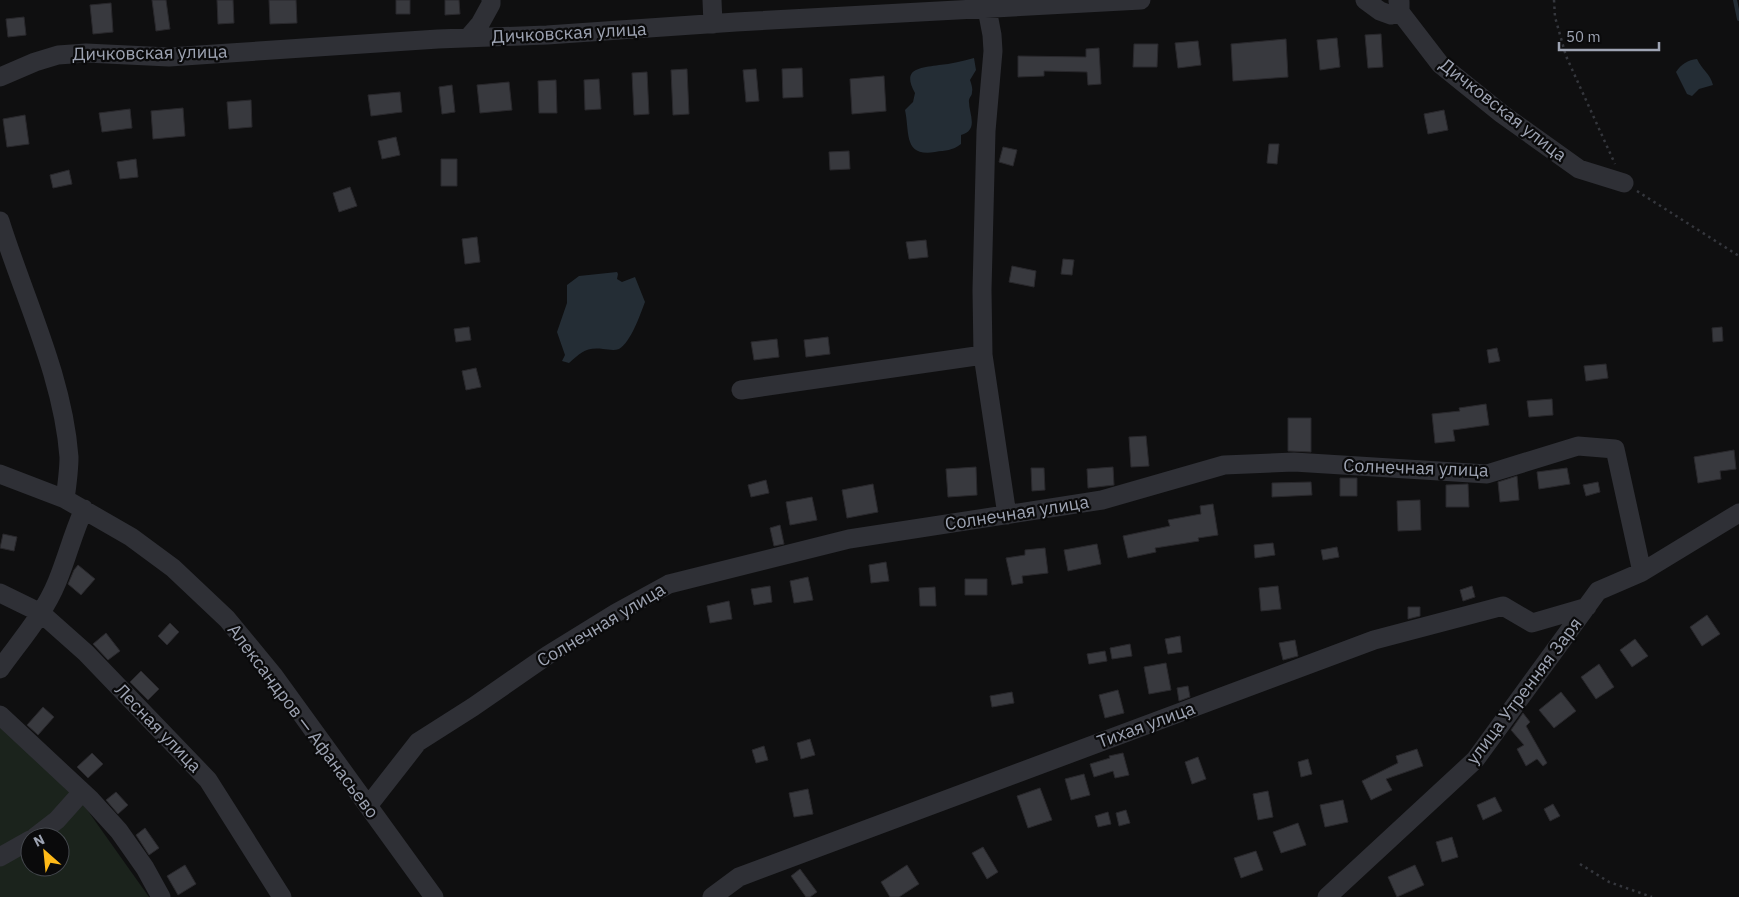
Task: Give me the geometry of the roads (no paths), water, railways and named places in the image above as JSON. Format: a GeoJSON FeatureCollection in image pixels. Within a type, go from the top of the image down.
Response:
{"type":"FeatureCollection","features":[{"type":"Feature","properties":{"kind":"street"},"geometry":{"type":"LineString","coordinates":[[468,38],[480,24],[491,4],[491,0]]}},
{"type":"Feature","properties":{"kind":"street"},"geometry":{"type":"LineString","coordinates":[[712,0],[713,24]]}},
{"type":"Feature","properties":{"kind":"street","name":"Дичковская улица"},"geometry":{"type":"LineString","coordinates":[[0,77],[35,62],[58,55],[86,53],[169,57],[1142,0]]}},
{"type":"Feature","properties":{"kind":"street","name":"Дичковская улица"},"geometry":{"type":"LineString","coordinates":[[1365,0],[1380,11],[1391,15],[1398,6],[1440,64],[1502,114],[1579,169],[1624,183]]}},
{"type":"Feature","properties":{"kind":"street"},"geometry":{"type":"LineString","coordinates":[[987,9],[992,35],[992,50],[986,131],[982,290],[983,356],[1007,515]]}},
{"type":"Feature","properties":{"kind":"street"},"geometry":{"type":"LineString","coordinates":[[0,221],[51,372],[64,423],[69,459],[65,499]]}},
{"type":"Feature","properties":{"kind":"street"},"geometry":{"type":"LineString","coordinates":[[741,390],[983,356]]}},
{"type":"Feature","properties":{"kind":"street","name":"Солнечная улица"},"geometry":{"type":"LineString","coordinates":[[368,806],[418,742],[548,655],[616,613],[669,584],[849,538],[1102,500],[1224,465],[1294,462],[1487,474],[1578,446],[1615,449],[1642,572]]}},
{"type":"Feature","properties":{"kind":"street","name":"Александров — Афанасьево"},"geometry":{"type":"LineString","coordinates":[[0,474],[65,499],[131,537],[172,568],[227,619],[274,676],[434,897]]}},
{"type":"Feature","properties":{"kind":"street"},"geometry":{"type":"LineString","coordinates":[[0,669],[41,612],[57,582],[74,530],[84,509]]}},
{"type":"Feature","properties":{"kind":"street","name":"улица Утренняя Заря"},"geometry":{"type":"LineString","coordinates":[[1327,897],[1475,760],[1598,591],[1642,572],[1739,513]]}},
{"type":"Feature","properties":{"kind":"street","name":"Лесная улица"},"geometry":{"type":"LineString","coordinates":[[0,592],[41,612],[93,660],[208,780],[282,897]]}},
{"type":"Feature","properties":{"kind":"street","name":"Тихая улица"},"geometry":{"type":"LineString","coordinates":[[712,897],[739,877],[1374,640],[1503,606],[1532,623],[1587,607]]}},
{"type":"Feature","properties":{"kind":"street"},"geometry":{"type":"LineString","coordinates":[[0,715],[82,792],[119,831],[145,868],[161,897]]}},
{"type":"Feature","properties":{"kind":"street"},"geometry":{"type":"LineString","coordinates":[[48,827],[57,820],[82,792]]}},
{"type":"Feature","properties":{"kind":"street"},"geometry":{"type":"LineString","coordinates":[[0,857],[20,846]]}},
{"type":"Feature","properties":{"kind":"waterway"},"geometry":{"type":"LineString","coordinates":[[1735,0],[1739,19]]}}]}
